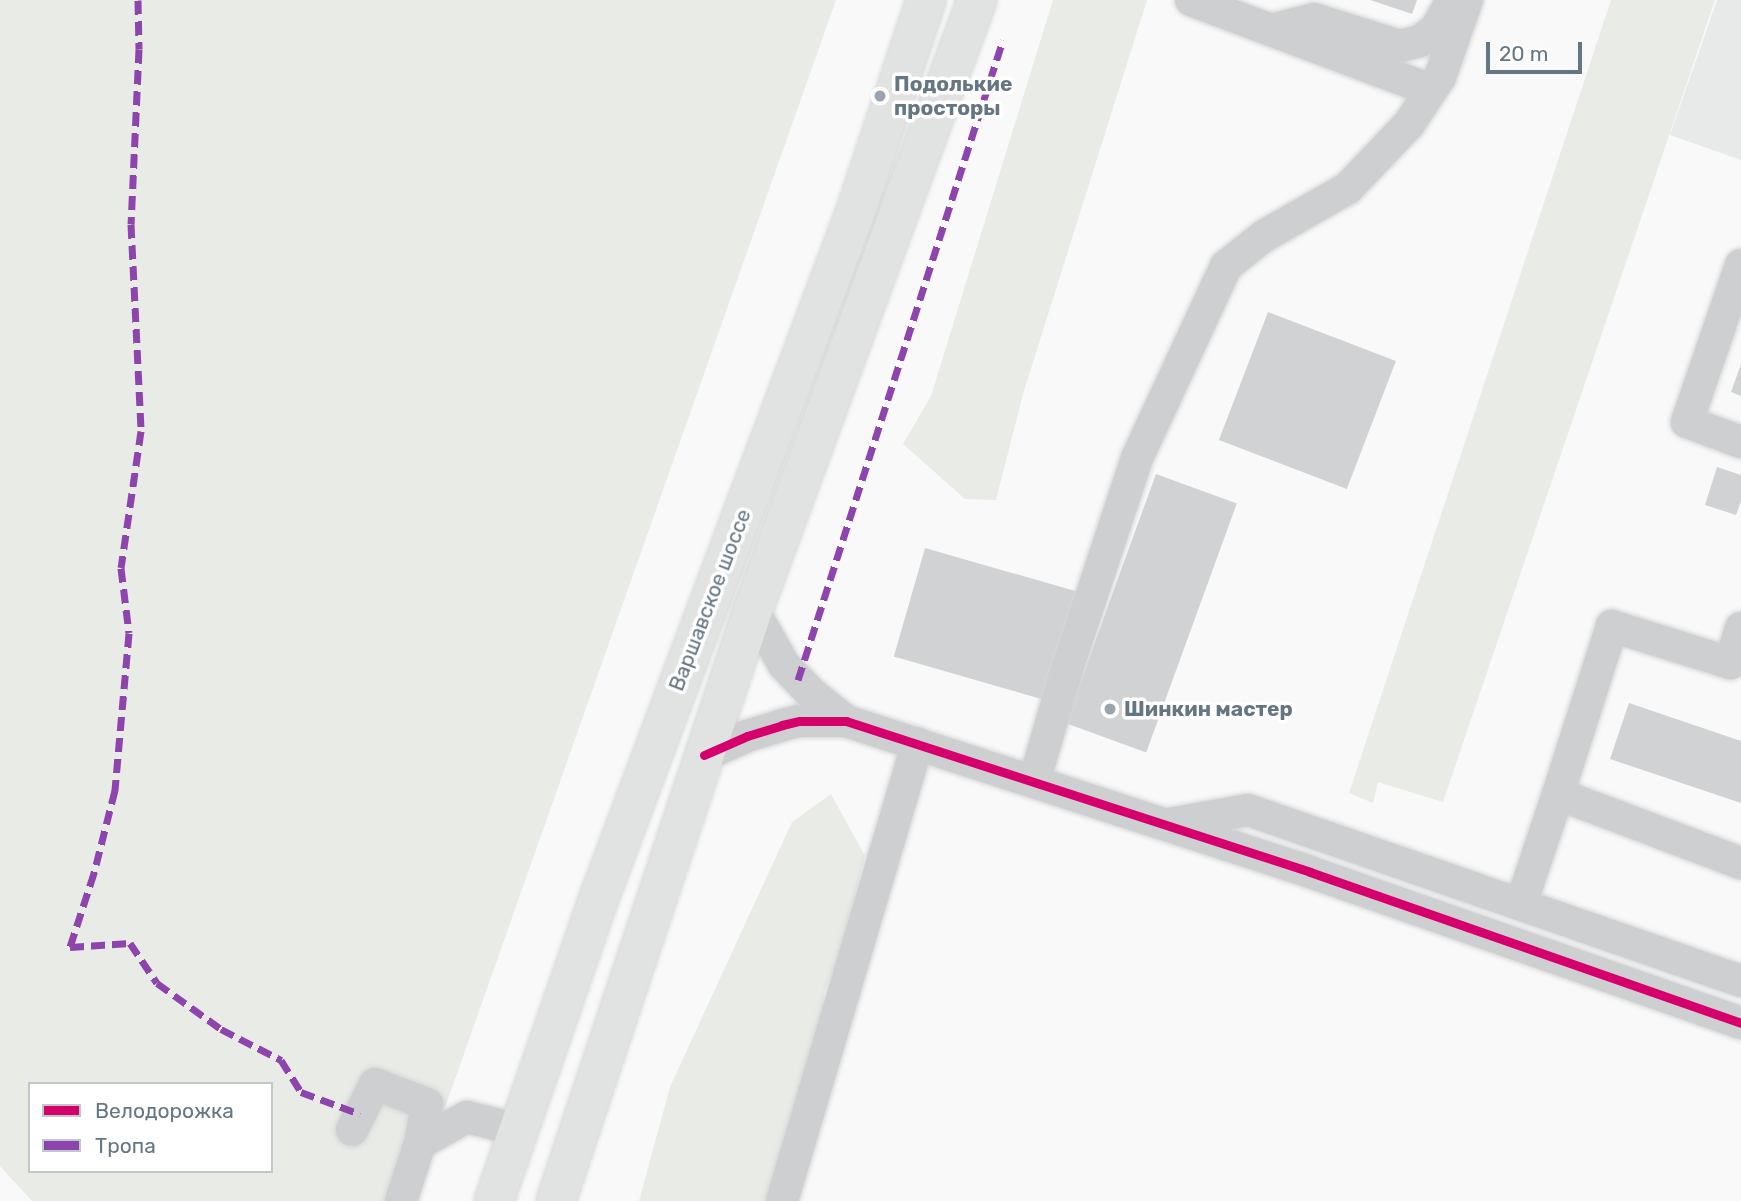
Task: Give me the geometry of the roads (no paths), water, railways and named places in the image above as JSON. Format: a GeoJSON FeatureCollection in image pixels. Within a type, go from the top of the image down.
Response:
{"type":"FeatureCollection","features":[{"type":"Feature","properties":{"kind":"main road","name":"Варшавское шоссе"},"geometry":{"type":"LineString","coordinates":[[494,1201],[599,898],[856,211],[926,0]]}},
{"type":"Feature","properties":{"kind":"main road","name":"Варшавское шоссе"},"geometry":{"type":"LineString","coordinates":[[556,1201],[753,610],[977,0]]}},
{"type":"Feature","properties":{"kind":"street"},"geometry":{"type":"LineString","coordinates":[[1191,0],[1431,90]]}},
{"type":"Feature","properties":{"kind":"street"},"geometry":{"type":"LineString","coordinates":[[1271,30],[1314,19],[1400,46],[1420,41],[1436,29],[1451,0]]}},
{"type":"Feature","properties":{"kind":"street"},"geometry":{"type":"LineString","coordinates":[[1034,782],[1064,679],[1137,458],[1226,266],[1264,236],[1348,188],[1409,124],[1440,77],[1467,0]]}},
{"type":"Feature","properties":{"kind":"street"},"geometry":{"type":"LineString","coordinates":[[1741,265],[1686,422],[1741,442]]}},
{"type":"Feature","properties":{"kind":"street"},"geometry":{"type":"LineString","coordinates":[[753,610],[784,665],[812,694],[846,721]]}},
{"type":"Feature","properties":{"kind":"street"},"geometry":{"type":"LineString","coordinates":[[1521,904],[1612,626],[1730,663],[1741,628]]}},
{"type":"Feature","properties":{"kind":"street"},"geometry":{"type":"LineString","coordinates":[[704,755],[782,725],[800,721],[846,721],[1310,872],[1741,1023]]}},
{"type":"Feature","properties":{"kind":"street"},"geometry":{"type":"LineString","coordinates":[[782,1201],[917,744]]}},
{"type":"Feature","properties":{"kind":"street"},"geometry":{"type":"LineString","coordinates":[[1558,794],[1741,863]]}},
{"type":"Feature","properties":{"kind":"street"},"geometry":{"type":"LineString","coordinates":[[1165,825],[1248,810],[1741,981]]}},
{"type":"Feature","properties":{"kind":"street"},"geometry":{"type":"LineString","coordinates":[[1310,872],[1325,836]]}},
{"type":"Feature","properties":{"kind":"street"},"geometry":{"type":"LineString","coordinates":[[352,1130],[374,1084],[427,1104],[420,1143],[401,1201]]}},
{"type":"Feature","properties":{"kind":"street"},"geometry":{"type":"LineString","coordinates":[[420,1143],[467,1117],[518,1130]]}},
{"type":"Feature","properties":{"kind":"place","name":"Подолькие просторы"},"geometry":{"type":"Point","coordinates":[880,96]}},
{"type":"Feature","properties":{"kind":"place","name":"Шинкин мастер"},"geometry":{"type":"Point","coordinates":[1110,709]}}]}
